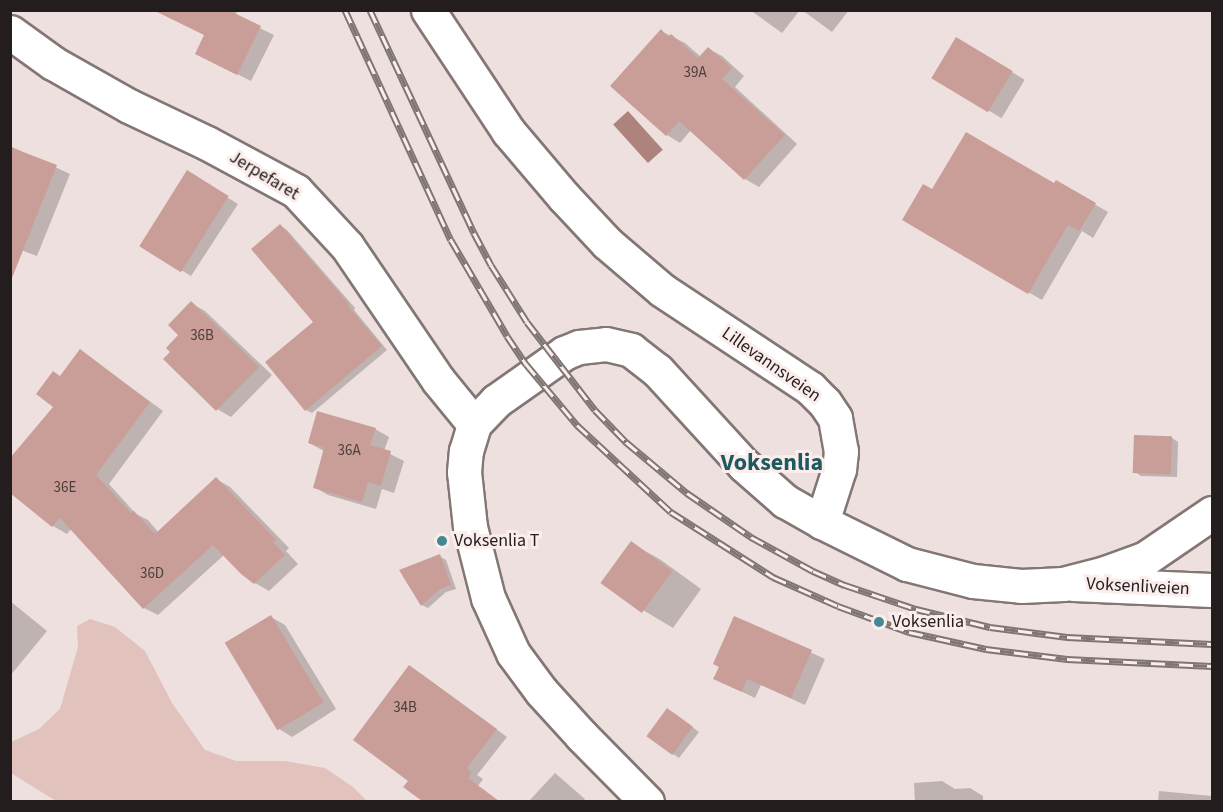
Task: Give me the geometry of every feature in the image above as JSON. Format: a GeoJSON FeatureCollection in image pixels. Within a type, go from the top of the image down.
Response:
{"type":"FeatureCollection","features":[{"type":"Feature","properties":{"kind":"street","name":"Lillevannsveien"},"geometry":{"type":"LineString","coordinates":[[428,10],[508,131],[607,243],[662,290],[810,388],[825,402],[835,418],[841,451],[839,469],[822,522]]}},
{"type":"Feature","properties":{"kind":"street","name":"Jerpefaret"},"geometry":{"type":"LineString","coordinates":[[10,32],[53,63],[129,106],[207,143],[296,191],[347,246],[438,380],[474,424]]}},
{"type":"Feature","properties":{"kind":"street"},"geometry":{"type":"LineString","coordinates":[[647,801],[541,691],[513,653],[500,628],[478,566],[465,496],[466,451],[474,424],[496,401],[564,353],[592,344],[618,346],[637,354],[657,370],[744,465],[785,501],[822,522],[908,564],[973,581],[1021,586],[1063,584],[1105,573],[1146,558],[1212,513]]}},
{"type":"Feature","properties":{"kind":"street","name":"Voksenliveien"},"geometry":{"type":"LineString","coordinates":[[1063,584],[1212,590]]}},
{"type":"Feature","properties":{"kind":"shaded area"},"geometry":{"type":"Polygon","coordinates":[[[628,111],[663,150],[648,163],[613,124],[628,111]]]}},
{"type":"Feature","properties":{"kind":"shaded area"},"geometry":{"type":"Polygon","coordinates":[[[90,619],[115,627],[145,651],[172,703],[205,750],[236,761],[285,761],[325,768],[353,787],[367,801],[56,801],[11,773],[11,742],[39,729],[60,709],[78,647],[77,626],[90,619]]]}},
{"type":"Feature","properties":{"kind":"building"},"geometry":{"type":"Polygon","coordinates":[[[153,10],[228,10],[261,26],[237,75],[195,54],[204,35],[153,10]]]}},
{"type":"Feature","properties":{"kind":"building"},"geometry":{"type":"Polygon","coordinates":[[[661,29],[668,37],[671,34],[698,58],[708,47],[732,68],[722,79],[785,135],[744,180],[679,121],[666,136],[610,86],[661,29]]]}},
{"type":"Feature","properties":{"kind":"building"},"geometry":{"type":"Polygon","coordinates":[[[956,37],[1013,71],[988,112],[931,78],[956,37]]]}},
{"type":"Feature","properties":{"kind":"building"},"geometry":{"type":"Polygon","coordinates":[[[966,132],[1054,183],[1056,180],[1096,203],[1079,231],[1068,225],[1028,294],[902,220],[923,184],[932,189],[966,132]]]}},
{"type":"Feature","properties":{"kind":"building"},"geometry":{"type":"Polygon","coordinates":[[[10,147],[57,165],[12,278],[10,278],[10,147]]]}},
{"type":"Feature","properties":{"kind":"building"},"geometry":{"type":"Polygon","coordinates":[[[187,170],[229,196],[181,272],[139,246],[187,170]]]}},
{"type":"Feature","properties":{"kind":"building"},"geometry":{"type":"Polygon","coordinates":[[[280,224],[382,346],[305,411],[265,362],[313,322],[251,249],[280,224]]]}},
{"type":"Feature","properties":{"kind":"building"},"geometry":{"type":"Polygon","coordinates":[[[191,301],[259,367],[216,411],[163,359],[170,352],[166,348],[178,335],[168,325],[191,301]]]}},
{"type":"Feature","properties":{"kind":"building"},"geometry":{"type":"Polygon","coordinates":[[[80,349],[150,402],[96,475],[131,513],[134,511],[155,534],[216,477],[276,540],[273,542],[285,555],[254,584],[213,545],[143,609],[60,518],[52,527],[10,493],[10,458],[53,407],[36,394],[53,371],[60,376],[80,349]]]}},
{"type":"Feature","properties":{"kind":"building"},"geometry":{"type":"Polygon","coordinates":[[[317,411],[376,428],[370,445],[391,451],[381,486],[368,482],[362,502],[313,488],[324,448],[308,443],[317,411]]]}},
{"type":"Feature","properties":{"kind":"building"},"geometry":{"type":"Polygon","coordinates":[[[1134,435],[1172,436],[1171,474],[1133,473],[1134,435]]]}},
{"type":"Feature","properties":{"kind":"building"},"geometry":{"type":"Polygon","coordinates":[[[631,541],[672,571],[642,613],[600,583],[631,541]]]}},
{"type":"Feature","properties":{"kind":"building"},"geometry":{"type":"Polygon","coordinates":[[[440,554],[451,585],[440,589],[421,606],[399,570],[440,554]]]}},
{"type":"Feature","properties":{"kind":"building"},"geometry":{"type":"Polygon","coordinates":[[[271,615],[324,702],[277,730],[225,643],[271,615]]]}},
{"type":"Feature","properties":{"kind":"building"},"geometry":{"type":"Polygon","coordinates":[[[734,616],[812,650],[791,698],[747,679],[742,692],[713,679],[719,667],[713,664],[734,616]]]}},
{"type":"Feature","properties":{"kind":"building"},"geometry":{"type":"Polygon","coordinates":[[[409,665],[497,729],[467,768],[472,772],[468,778],[499,801],[422,801],[403,787],[408,781],[353,740],[409,665]]]}},
{"type":"Feature","properties":{"kind":"building"},"geometry":{"type":"Polygon","coordinates":[[[667,708],[693,727],[672,755],[646,736],[667,708]]]}},
{"type":"Feature","properties":{"kind":"railway"},"geometry":{"type":"LineString","coordinates":[[345,10],[451,240],[507,336],[526,364],[577,425],[671,512],[773,577],[838,606],[909,632],[986,649],[1067,659],[1212,666]]}},
{"type":"Feature","properties":{"kind":"railway"},"geometry":{"type":"LineString","coordinates":[[370,10],[474,233],[527,322],[595,410],[626,442],[687,493],[751,537],[813,571],[845,585],[916,609],[990,627],[1067,637],[1212,644]]}},
{"type":"Feature","properties":{"kind":"place","name":"Voksenlia T"},"geometry":{"type":"Point","coordinates":[442,541]}},
{"type":"Feature","properties":{"kind":"place","name":"Voksenlia"},"geometry":{"type":"Point","coordinates":[879,622]}},
{"type":"Feature","properties":{"kind":"district","name":"Voksenlia"},"geometry":{"type":"Point","coordinates":[772,463]}}]}
